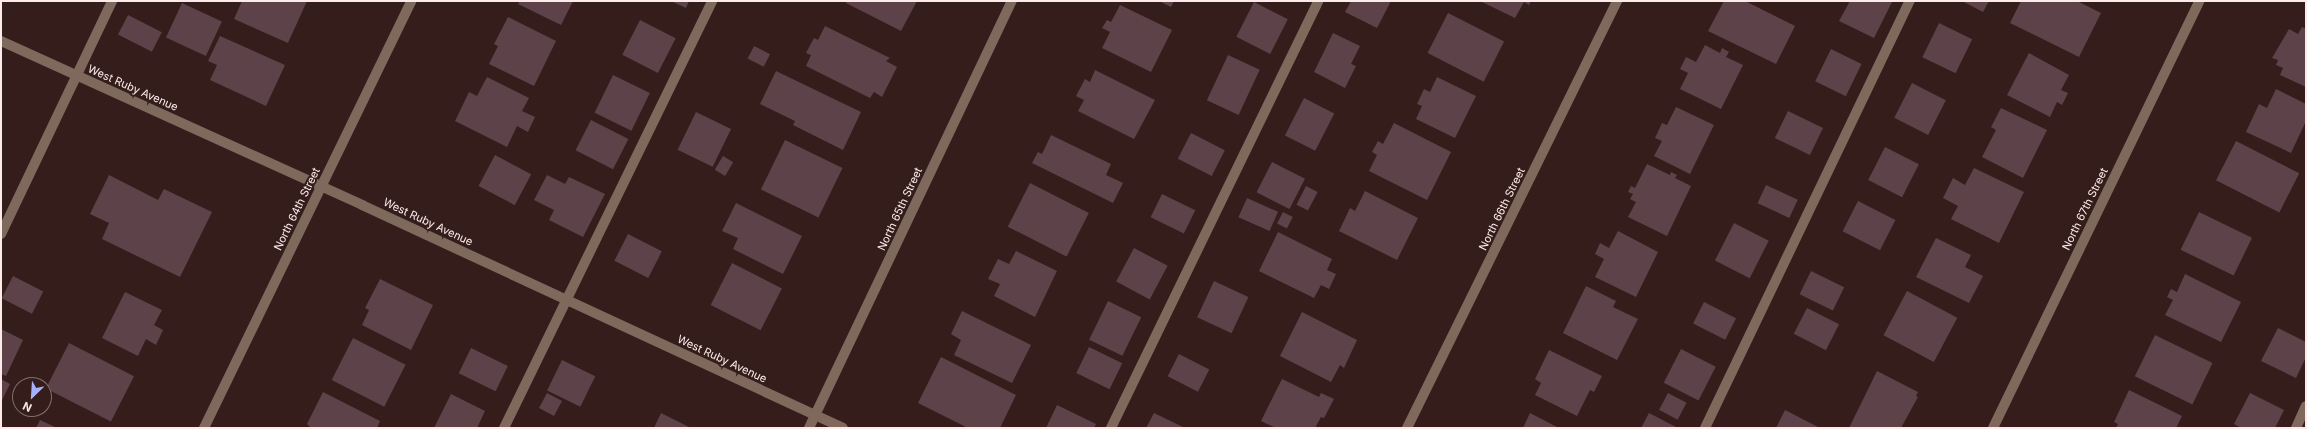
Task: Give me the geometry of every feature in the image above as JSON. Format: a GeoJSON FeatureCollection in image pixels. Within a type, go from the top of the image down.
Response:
{"type":"FeatureCollection","features":[{"type":"Feature","properties":{"kind":"street"},"geometry":{"type":"LineString","coordinates":[[1,234],[112,1]]}},
{"type":"Feature","properties":{"kind":"street","name":"North 64th Street"},"geometry":{"type":"LineString","coordinates":[[204,428],[411,1]]}},
{"type":"Feature","properties":{"kind":"street"},"geometry":{"type":"LineString","coordinates":[[504,428],[712,1]]}},
{"type":"Feature","properties":{"kind":"street","name":"North 65th Street"},"geometry":{"type":"LineString","coordinates":[[810,428],[1012,1]]}},
{"type":"Feature","properties":{"kind":"street"},"geometry":{"type":"LineString","coordinates":[[1112,428],[1318,1]]}},
{"type":"Feature","properties":{"kind":"street","name":"North 66th Street"},"geometry":{"type":"LineString","coordinates":[[1407,428],[1617,1]]}},
{"type":"Feature","properties":{"kind":"street"},"geometry":{"type":"LineString","coordinates":[[1705,428],[1910,1]]}},
{"type":"Feature","properties":{"kind":"street","name":"North 67th Street"},"geometry":{"type":"LineString","coordinates":[[1993,428],[2199,1]]}},
{"type":"Feature","properties":{"kind":"street","name":"West Ruby Avenue"},"geometry":{"type":"LineString","coordinates":[[1,41],[322,186],[843,428]]}},
{"type":"Feature","properties":{"kind":"street"},"geometry":{"type":"LineString","coordinates":[[2296,428],[2306,406]]}},
{"type":"Feature","properties":{"kind":"building"},"geometry":{"type":"Polygon","coordinates":[[[242,1],[307,1],[288,43],[234,19],[242,1]]]}},
{"type":"Feature","properties":{"kind":"building"},"geometry":{"type":"Polygon","coordinates":[[[520,1],[573,1],[561,25],[518,4],[520,1]]]}},
{"type":"Feature","properties":{"kind":"building"},"geometry":{"type":"Polygon","coordinates":[[[671,1],[689,1],[686,8],[671,1]]]}},
{"type":"Feature","properties":{"kind":"building"},"geometry":{"type":"Polygon","coordinates":[[[847,1],[917,1],[901,31],[846,3],[847,1]]]}},
{"type":"Feature","properties":{"kind":"building"},"geometry":{"type":"Polygon","coordinates":[[[1159,1],[1174,1],[1171,7],[1159,1]]]}},
{"type":"Feature","properties":{"kind":"building"},"geometry":{"type":"Polygon","coordinates":[[[1351,1],[1389,1],[1390,3],[1377,28],[1345,12],[1351,1]]]}},
{"type":"Feature","properties":{"kind":"building"},"geometry":{"type":"Polygon","coordinates":[[[1480,1],[1531,1],[1529,5],[1524,2],[1515,18],[1480,1]]]}},
{"type":"Feature","properties":{"kind":"building"},"geometry":{"type":"Polygon","coordinates":[[[1724,1],[1745,1],[1795,26],[1776,64],[1708,31],[1724,1]]]}},
{"type":"Feature","properties":{"kind":"building"},"geometry":{"type":"Polygon","coordinates":[[[1850,1],[1892,2],[1874,38],[1839,21],[1850,1]]]}},
{"type":"Feature","properties":{"kind":"building"},"geometry":{"type":"Polygon","coordinates":[[[1962,1],[1989,1],[1983,12],[1962,1]]]}},
{"type":"Feature","properties":{"kind":"building"},"geometry":{"type":"Polygon","coordinates":[[[2021,1],[2077,1],[2101,13],[2079,57],[2010,23],[2021,1]]]}},
{"type":"Feature","properties":{"kind":"building"},"geometry":{"type":"Polygon","coordinates":[[[1254,2],[1288,19],[1270,54],[1236,37],[1254,2]]]}},
{"type":"Feature","properties":{"kind":"building"},"geometry":{"type":"Polygon","coordinates":[[[182,3],[222,22],[206,56],[166,37],[182,3]]]}},
{"type":"Feature","properties":{"kind":"building"},"geometry":{"type":"Polygon","coordinates":[[[1120,5],[1172,30],[1151,72],[1102,48],[1110,32],[1102,28],[1107,20],[1111,22],[1120,5]]]}},
{"type":"Feature","properties":{"kind":"building"},"geometry":{"type":"Polygon","coordinates":[[[1448,13],[1504,42],[1484,82],[1428,53],[1448,13]]]}},
{"type":"Feature","properties":{"kind":"building"},"geometry":{"type":"Polygon","coordinates":[[[128,15],[162,32],[152,52],[118,35],[128,15]]]}},
{"type":"Feature","properties":{"kind":"building"},"geometry":{"type":"Polygon","coordinates":[[[508,17],[556,41],[534,86],[489,64],[498,46],[494,44],[508,17]]]}},
{"type":"Feature","properties":{"kind":"building"},"geometry":{"type":"Polygon","coordinates":[[[640,20],[676,38],[658,73],[622,55],[640,20]]]}},
{"type":"Feature","properties":{"kind":"building"},"geometry":{"type":"Polygon","coordinates":[[[1939,23],[1972,39],[1956,73],[1922,57],[1939,23]]]}},
{"type":"Feature","properties":{"kind":"building"},"geometry":{"type":"Polygon","coordinates":[[[825,26],[890,58],[886,61],[897,67],[882,97],[874,92],[870,98],[806,66],[811,55],[806,53],[814,38],[818,40],[825,26]]]}},
{"type":"Feature","properties":{"kind":"building"},"geometry":{"type":"Polygon","coordinates":[[[2302,27],[2306,29],[2306,87],[2280,75],[2283,68],[2276,65],[2278,60],[2272,58],[2289,29],[2298,34],[2302,27]]]}},
{"type":"Feature","properties":{"kind":"building"},"geometry":{"type":"Polygon","coordinates":[[[1333,33],[1360,46],[1351,64],[1356,66],[1345,88],[1314,72],[1333,33]]]}},
{"type":"Feature","properties":{"kind":"building"},"geometry":{"type":"Polygon","coordinates":[[[220,36],[285,65],[266,106],[210,80],[217,65],[208,61],[220,36]]]}},
{"type":"Feature","properties":{"kind":"building"},"geometry":{"type":"Polygon","coordinates":[[[1705,45],[1720,53],[1722,48],[1729,52],[1726,57],[1743,65],[1721,109],[1680,89],[1688,73],[1680,69],[1686,57],[1696,62],[1705,45]]]}},
{"type":"Feature","properties":{"kind":"building"},"geometry":{"type":"Polygon","coordinates":[[[754,46],[770,54],[764,67],[748,58],[754,46]]]}},
{"type":"Feature","properties":{"kind":"building"},"geometry":{"type":"Polygon","coordinates":[[[1831,49],[1862,64],[1846,96],[1815,81],[1831,49]]]}},
{"type":"Feature","properties":{"kind":"building"},"geometry":{"type":"Polygon","coordinates":[[[2029,53],[2069,75],[2061,90],[2068,93],[2062,105],[2057,102],[2050,117],[2007,95],[2029,53]]]}},
{"type":"Feature","properties":{"kind":"building"},"geometry":{"type":"Polygon","coordinates":[[[1228,55],[1260,70],[1239,115],[1207,100],[1228,55]]]}},
{"type":"Feature","properties":{"kind":"building"},"geometry":{"type":"Polygon","coordinates":[[[1095,70],[1155,100],[1134,139],[1078,111],[1084,100],[1076,96],[1085,79],[1090,82],[1095,70]]]}},
{"type":"Feature","properties":{"kind":"building"},"geometry":{"type":"Polygon","coordinates":[[[776,71],[861,112],[843,150],[793,125],[795,121],[760,104],[776,71]]]}},
{"type":"Feature","properties":{"kind":"building"},"geometry":{"type":"Polygon","coordinates":[[[613,75],[650,93],[631,131],[595,113],[613,75]]]}},
{"type":"Feature","properties":{"kind":"building"},"geometry":{"type":"Polygon","coordinates":[[[487,77],[529,98],[522,111],[535,117],[528,132],[517,126],[507,147],[455,121],[469,92],[477,96],[487,77]]]}},
{"type":"Feature","properties":{"kind":"building"},"geometry":{"type":"Polygon","coordinates":[[[1437,77],[1476,96],[1455,138],[1416,119],[1422,106],[1417,104],[1424,89],[1430,92],[1437,77]]]}},
{"type":"Feature","properties":{"kind":"building"},"geometry":{"type":"Polygon","coordinates":[[[1912,83],[1946,100],[1928,135],[1894,118],[1912,83]]]}},
{"type":"Feature","properties":{"kind":"building"},"geometry":{"type":"Polygon","coordinates":[[[2276,89],[2306,104],[2306,121],[2291,153],[2246,132],[2259,104],[2267,108],[2276,89]]]}},
{"type":"Feature","properties":{"kind":"building"},"geometry":{"type":"Polygon","coordinates":[[[1304,98],[1334,113],[1315,151],[1285,135],[1304,98]]]}},
{"type":"Feature","properties":{"kind":"building"},"geometry":{"type":"Polygon","coordinates":[[[1676,107],[1714,125],[1690,174],[1654,156],[1662,141],[1655,138],[1662,123],[1667,125],[1676,107]]]}},
{"type":"Feature","properties":{"kind":"building"},"geometry":{"type":"Polygon","coordinates":[[[2001,108],[2047,130],[2023,178],[1982,157],[1996,130],[1991,127],[2001,108]]]}},
{"type":"Feature","properties":{"kind":"building"},"geometry":{"type":"Polygon","coordinates":[[[1788,111],[1823,128],[1810,155],[1775,138],[1788,111]]]}},
{"type":"Feature","properties":{"kind":"building"},"geometry":{"type":"Polygon","coordinates":[[[696,112],[731,129],[713,167],[678,150],[696,112]]]}},
{"type":"Feature","properties":{"kind":"building"},"geometry":{"type":"Polygon","coordinates":[[[591,120],[628,139],[613,169],[576,150],[591,120]]]}},
{"type":"Feature","properties":{"kind":"building"},"geometry":{"type":"Polygon","coordinates":[[[1394,123],[1451,152],[1427,200],[1369,171],[1377,155],[1372,152],[1378,141],[1383,144],[1394,123]]]}},
{"type":"Feature","properties":{"kind":"building"},"geometry":{"type":"Polygon","coordinates":[[[1191,133],[1225,150],[1212,176],[1178,159],[1191,133]]]}},
{"type":"Feature","properties":{"kind":"building"},"geometry":{"type":"Polygon","coordinates":[[[1051,135],[1111,164],[1106,175],[1123,183],[1113,203],[1032,163],[1038,152],[1042,154],[1051,135]]]}},
{"type":"Feature","properties":{"kind":"building"},"geometry":{"type":"Polygon","coordinates":[[[785,140],[843,168],[818,217],[761,189],[785,140]]]}},
{"type":"Feature","properties":{"kind":"building"},"geometry":{"type":"Polygon","coordinates":[[[2236,141],[2299,173],[2279,212],[2216,180],[2236,141]]]}},
{"type":"Feature","properties":{"kind":"building"},"geometry":{"type":"Polygon","coordinates":[[[1885,147],[1919,164],[1902,197],[1868,180],[1885,147]]]}},
{"type":"Feature","properties":{"kind":"building"},"geometry":{"type":"Polygon","coordinates":[[[495,155],[531,174],[515,205],[479,186],[495,155]]]}},
{"type":"Feature","properties":{"kind":"building"},"geometry":{"type":"Polygon","coordinates":[[[723,156],[733,162],[725,176],[715,170],[723,156]]]}},
{"type":"Feature","properties":{"kind":"building"},"geometry":{"type":"Polygon","coordinates":[[[1272,162],[1305,179],[1290,209],[1257,192],[1272,162]]]}},
{"type":"Feature","properties":{"kind":"building"},"geometry":{"type":"Polygon","coordinates":[[[1647,164],[1670,175],[1671,172],[1677,175],[1675,178],[1691,186],[1667,236],[1628,217],[1636,202],[1630,199],[1633,194],[1628,192],[1631,186],[1635,188],[1647,164]]]}},
{"type":"Feature","properties":{"kind":"building"},"geometry":{"type":"Polygon","coordinates":[[[1974,168],[2024,192],[1999,243],[1951,219],[1958,206],[1943,198],[1953,178],[1965,185],[1974,168]]]}},
{"type":"Feature","properties":{"kind":"building"},"geometry":{"type":"Polygon","coordinates":[[[109,175],[158,200],[164,189],[212,212],[180,277],[102,239],[109,223],[90,214],[109,175]]]}},
{"type":"Feature","properties":{"kind":"building"},"geometry":{"type":"Polygon","coordinates":[[[547,175],[565,184],[569,177],[605,194],[583,237],[549,220],[554,210],[534,200],[547,175]]]}},
{"type":"Feature","properties":{"kind":"building"},"geometry":{"type":"Polygon","coordinates":[[[1030,183],[1089,213],[1067,257],[1008,227],[1030,183]]]}},
{"type":"Feature","properties":{"kind":"building"},"geometry":{"type":"Polygon","coordinates":[[[1766,185],[1798,200],[1789,218],[1758,203],[1766,185]]]}},
{"type":"Feature","properties":{"kind":"building"},"geometry":{"type":"Polygon","coordinates":[[[1306,186],[1318,192],[1308,211],[1296,205],[1306,186]]]}},
{"type":"Feature","properties":{"kind":"building"},"geometry":{"type":"Polygon","coordinates":[[[1365,191],[1418,218],[1397,260],[1339,231],[1350,208],[1355,211],[1365,191]]]}},
{"type":"Feature","properties":{"kind":"building"},"geometry":{"type":"Polygon","coordinates":[[[1162,194],[1195,210],[1184,234],[1151,217],[1162,194]]]}},
{"type":"Feature","properties":{"kind":"building"},"geometry":{"type":"Polygon","coordinates":[[[1247,198],[1278,212],[1270,231],[1238,217],[1247,198]]]}},
{"type":"Feature","properties":{"kind":"building"},"geometry":{"type":"Polygon","coordinates":[[[1858,201],[1895,220],[1880,250],[1843,231],[1858,201]]]}},
{"type":"Feature","properties":{"kind":"building"},"geometry":{"type":"Polygon","coordinates":[[[736,203],[802,236],[783,274],[733,249],[738,238],[722,231],[736,203]]]}},
{"type":"Feature","properties":{"kind":"building"},"geometry":{"type":"Polygon","coordinates":[[[1283,212],[1293,217],[1287,229],[1277,224],[1283,212]]]}},
{"type":"Feature","properties":{"kind":"building"},"geometry":{"type":"Polygon","coordinates":[[[2199,212],[2252,238],[2234,276],[2181,250],[2199,212]]]}},
{"type":"Feature","properties":{"kind":"building"},"geometry":{"type":"Polygon","coordinates":[[[1734,223],[1769,241],[1750,278],[1715,260],[1734,223]]]}},
{"type":"Feature","properties":{"kind":"building"},"geometry":{"type":"Polygon","coordinates":[[[1618,231],[1658,252],[1636,297],[1595,277],[1604,259],[1595,254],[1600,243],[1609,248],[1618,231]]]}},
{"type":"Feature","properties":{"kind":"building"},"geometry":{"type":"Polygon","coordinates":[[[1278,232],[1332,259],[1327,270],[1336,274],[1329,289],[1321,285],[1314,298],[1259,271],[1278,232]]]}},
{"type":"Feature","properties":{"kind":"building"},"geometry":{"type":"Polygon","coordinates":[[[628,234],[662,251],[648,278],[614,261],[628,234]]]}},
{"type":"Feature","properties":{"kind":"building"},"geometry":{"type":"Polygon","coordinates":[[[1936,238],[1971,255],[1965,267],[1983,276],[1969,303],[1916,277],[1936,238]]]}},
{"type":"Feature","properties":{"kind":"building"},"geometry":{"type":"Polygon","coordinates":[[[1134,248],[1168,266],[1150,299],[1116,282],[1134,248]]]}},
{"type":"Feature","properties":{"kind":"building"},"geometry":{"type":"Polygon","coordinates":[[[1016,251],[1057,271],[1035,317],[994,296],[1000,284],[988,279],[998,259],[1009,264],[1016,251]]]}},
{"type":"Feature","properties":{"kind":"building"},"geometry":{"type":"Polygon","coordinates":[[[732,263],[782,288],[761,330],[711,305],[732,263]]]}},
{"type":"Feature","properties":{"kind":"building"},"geometry":{"type":"Polygon","coordinates":[[[1811,271],[1844,287],[1833,311],[1800,294],[1811,271]]]}},
{"type":"Feature","properties":{"kind":"building"},"geometry":{"type":"Polygon","coordinates":[[[2185,274],[2241,302],[2221,342],[2165,315],[2173,300],[2167,297],[2171,289],[2177,292],[2185,274]]]}},
{"type":"Feature","properties":{"kind":"building"},"geometry":{"type":"Polygon","coordinates":[[[13,276],[43,291],[32,314],[2,298],[13,276]]]}},
{"type":"Feature","properties":{"kind":"building"},"geometry":{"type":"Polygon","coordinates":[[[380,279],[433,305],[411,350],[362,325],[369,310],[365,308],[380,279]]]}},
{"type":"Feature","properties":{"kind":"building"},"geometry":{"type":"Polygon","coordinates":[[[1214,281],[1248,297],[1232,333],[1197,317],[1214,281]]]}},
{"type":"Feature","properties":{"kind":"building"},"geometry":{"type":"Polygon","coordinates":[[[1586,286],[1616,301],[1613,307],[1638,319],[1617,360],[1563,333],[1586,286]]]}},
{"type":"Feature","properties":{"kind":"building"},"geometry":{"type":"Polygon","coordinates":[[[1907,291],[1957,318],[1934,362],[1884,335],[1907,291]]]}},
{"type":"Feature","properties":{"kind":"building"},"geometry":{"type":"Polygon","coordinates":[[[125,292],[162,310],[154,325],[163,330],[156,345],[146,339],[138,356],[102,338],[125,292]]]}},
{"type":"Feature","properties":{"kind":"building"},"geometry":{"type":"Polygon","coordinates":[[[1108,301],[1141,317],[1122,356],[1089,340],[1108,301]]]}},
{"type":"Feature","properties":{"kind":"building"},"geometry":{"type":"Polygon","coordinates":[[[1704,302],[1736,318],[1725,340],[1693,323],[1704,302]]]}},
{"type":"Feature","properties":{"kind":"building"},"geometry":{"type":"Polygon","coordinates":[[[1807,308],[1839,324],[1826,350],[1794,334],[1807,308]]]}},
{"type":"Feature","properties":{"kind":"building"},"geometry":{"type":"Polygon","coordinates":[[[962,311],[1031,345],[1012,383],[954,355],[961,340],[951,334],[962,311]]]}},
{"type":"Feature","properties":{"kind":"building"},"geometry":{"type":"Polygon","coordinates":[[[1302,312],[1357,340],[1344,368],[1340,365],[1331,382],[1280,356],[1302,312]]]}},
{"type":"Feature","properties":{"kind":"building"},"geometry":{"type":"Polygon","coordinates":[[[2278,328],[2306,342],[2306,357],[2296,378],[2261,361],[2278,328]]]}},
{"type":"Feature","properties":{"kind":"building"},"geometry":{"type":"Polygon","coordinates":[[[1,329],[23,340],[6,376],[1,374],[1,329]]]}},
{"type":"Feature","properties":{"kind":"building"},"geometry":{"type":"Polygon","coordinates":[[[2155,335],[2213,363],[2192,404],[2135,376],[2155,335]]]}},
{"type":"Feature","properties":{"kind":"building"},"geometry":{"type":"Polygon","coordinates":[[[353,338],[406,365],[384,407],[332,380],[353,338]]]}},
{"type":"Feature","properties":{"kind":"building"},"geometry":{"type":"Polygon","coordinates":[[[69,343],[134,376],[111,422],[52,392],[52,377],[69,343]]]}},
{"type":"Feature","properties":{"kind":"building"},"geometry":{"type":"Polygon","coordinates":[[[1089,347],[1122,363],[1110,389],[1076,373],[1089,347]]]}},
{"type":"Feature","properties":{"kind":"building"},"geometry":{"type":"Polygon","coordinates":[[[471,348],[508,366],[496,391],[459,373],[471,348]]]}},
{"type":"Feature","properties":{"kind":"building"},"geometry":{"type":"Polygon","coordinates":[[[1681,349],[1716,367],[1698,401],[1664,383],[1681,349]]]}},
{"type":"Feature","properties":{"kind":"building"},"geometry":{"type":"Polygon","coordinates":[[[1549,350],[1602,376],[1594,392],[1590,390],[1577,416],[1535,395],[1541,383],[1535,379],[1549,350]]]}},
{"type":"Feature","properties":{"kind":"building"},"geometry":{"type":"Polygon","coordinates":[[[1179,354],[1209,369],[1198,392],[1168,376],[1179,354]]]}},
{"type":"Feature","properties":{"kind":"building"},"geometry":{"type":"Polygon","coordinates":[[[941,357],[1016,395],[1000,428],[968,428],[918,403],[941,357]]]}},
{"type":"Feature","properties":{"kind":"building"},"geometry":{"type":"Polygon","coordinates":[[[562,360],[595,376],[580,407],[547,391],[562,360]]]}},
{"type":"Feature","properties":{"kind":"building"},"geometry":{"type":"Polygon","coordinates":[[[1877,371],[1918,392],[1916,396],[1918,397],[1901,428],[1849,428],[1877,371]]]}},
{"type":"Feature","properties":{"kind":"building"},"geometry":{"type":"Polygon","coordinates":[[[1,379],[10,384],[1,402],[1,379]]]}},
{"type":"Feature","properties":{"kind":"building"},"geometry":{"type":"Polygon","coordinates":[[[1282,379],[1319,397],[1321,393],[1334,399],[1324,418],[1321,417],[1315,428],[1276,428],[1261,421],[1282,379]]]}},
{"type":"Feature","properties":{"kind":"building"},"geometry":{"type":"Polygon","coordinates":[[[2129,390],[2182,416],[2176,428],[2116,428],[2118,424],[2114,422],[2129,390]]]}},
{"type":"Feature","properties":{"kind":"building"},"geometry":{"type":"Polygon","coordinates":[[[323,392],[380,421],[377,428],[311,428],[307,424],[323,392]]]}},
{"type":"Feature","properties":{"kind":"building"},"geometry":{"type":"Polygon","coordinates":[[[547,393],[562,401],[554,416],[539,408],[547,393]]]}},
{"type":"Feature","properties":{"kind":"building"},"geometry":{"type":"Polygon","coordinates":[[[1668,393],[1687,403],[1678,420],[1659,410],[1668,393]]]}},
{"type":"Feature","properties":{"kind":"building"},"geometry":{"type":"Polygon","coordinates":[[[2250,393],[2284,410],[2275,428],[2241,428],[2234,424],[2250,393]]]}},
{"type":"Feature","properties":{"kind":"building"},"geometry":{"type":"Polygon","coordinates":[[[451,394],[485,411],[477,428],[434,428],[451,394]]]}},
{"type":"Feature","properties":{"kind":"building"},"geometry":{"type":"Polygon","coordinates":[[[1057,405],[1096,424],[1094,428],[1046,428],[1057,405]]]}},
{"type":"Feature","properties":{"kind":"building"},"geometry":{"type":"Polygon","coordinates":[[[1785,410],[1820,428],[1776,428],[1785,410]]]}},
{"type":"Feature","properties":{"kind":"building"},"geometry":{"type":"Polygon","coordinates":[[[661,413],[691,428],[654,428],[661,413]]]}},
{"type":"Feature","properties":{"kind":"building"},"geometry":{"type":"Polygon","coordinates":[[[1154,413],[1185,428],[1146,428],[1154,413]]]}},
{"type":"Feature","properties":{"kind":"building"},"geometry":{"type":"Polygon","coordinates":[[[1530,413],[1559,428],[1523,428],[1530,413]]]}},
{"type":"Feature","properties":{"kind":"building"},"geometry":{"type":"Polygon","coordinates":[[[1649,413],[1678,428],[1641,428],[1649,413]]]}},
{"type":"Feature","properties":{"kind":"building"},"geometry":{"type":"Polygon","coordinates":[[[40,420],[57,428],[36,428],[40,420]]]}}]}
